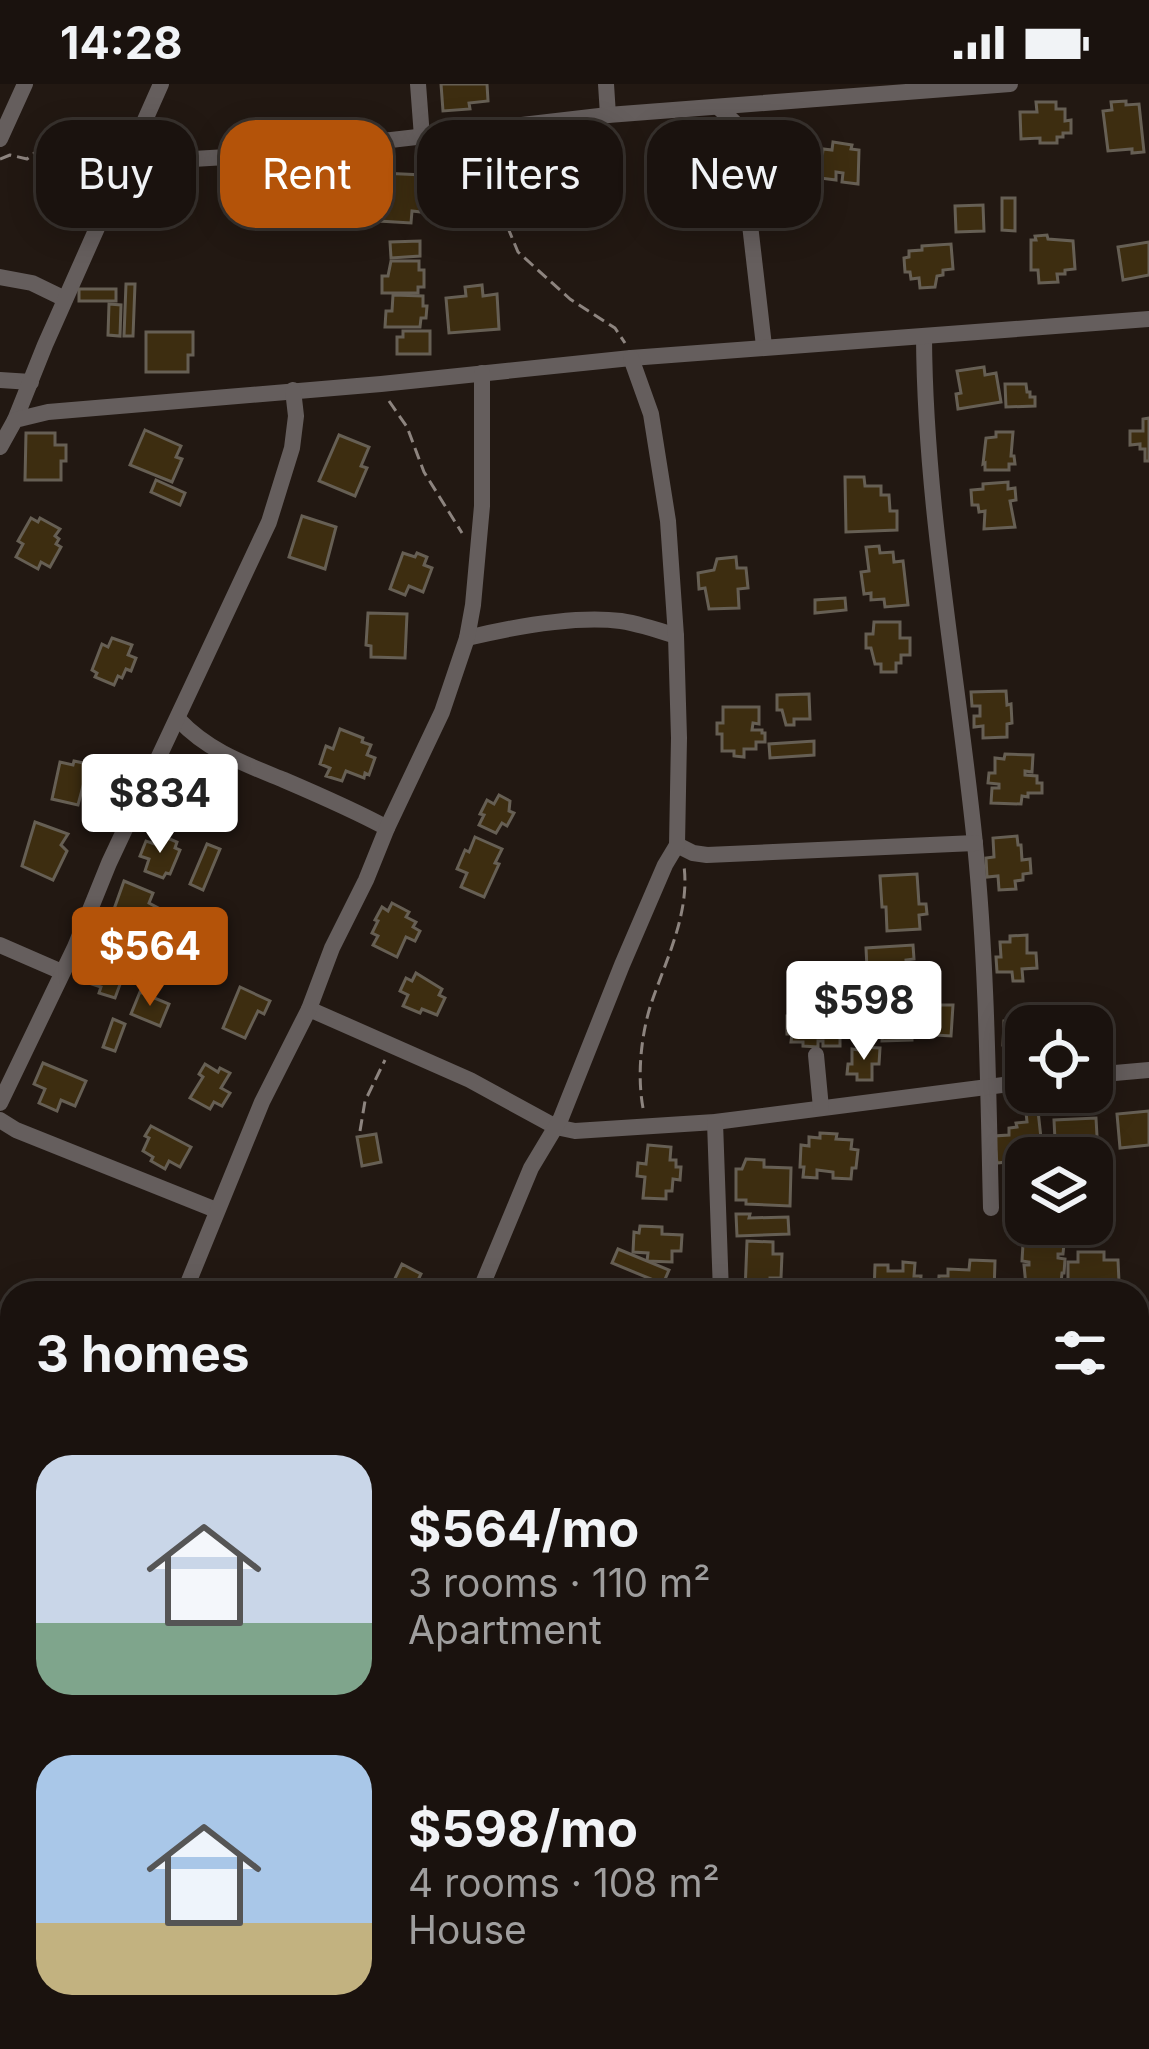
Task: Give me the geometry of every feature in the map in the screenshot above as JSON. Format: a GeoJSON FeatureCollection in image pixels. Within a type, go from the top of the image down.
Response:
{"type":"FeatureCollection","features":[{"type":"Feature","properties":{"kind":"street"},"geometry":{"type":"LineString","coordinates":[[0,139],[26,84]]}},
{"type":"Feature","properties":{"kind":"street"},"geometry":{"type":"LineString","coordinates":[[144,120],[160,84]]}},
{"type":"Feature","properties":{"kind":"street"},"geometry":{"type":"LineString","coordinates":[[418,84],[421,120]]}},
{"type":"Feature","properties":{"kind":"street"},"geometry":{"type":"LineString","coordinates":[[606,84],[608,115]]}},
{"type":"Feature","properties":{"kind":"street"},"geometry":{"type":"LineString","coordinates":[[569,120],[1010,84]]}},
{"type":"Feature","properties":{"kind":"street"},"geometry":{"type":"LineString","coordinates":[[718,107],[734,122],[740,138],[764,346]]}},
{"type":"Feature","properties":{"kind":"street"},"geometry":{"type":"LineString","coordinates":[[196,159],[417,138]]}},
{"type":"Feature","properties":{"kind":"street"},"geometry":{"type":"LineString","coordinates":[[0,447],[97,228]]}},
{"type":"Feature","properties":{"kind":"street"},"geometry":{"type":"LineString","coordinates":[[0,278],[32,283],[64,299]]}},
{"type":"Feature","properties":{"kind":"street"},"geometry":{"type":"LineString","coordinates":[[15,420],[67,410],[764,346],[1149,320]]}},
{"type":"Feature","properties":{"kind":"street"},"geometry":{"type":"LineString","coordinates":[[924,337],[935,515],[975,843],[989,1042],[991,1208]]}},
{"type":"Feature","properties":{"kind":"street"},"geometry":{"type":"LineString","coordinates":[[484,1281],[531,1168],[556,1127],[658,879],[677,845],[679,739],[668,521],[651,414],[631,358]]}},
{"type":"Feature","properties":{"kind":"street"},"geometry":{"type":"LineString","coordinates":[[189,1281],[262,1102],[309,1009],[332,948],[442,712],[467,638],[484,445],[482,373]]}},
{"type":"Feature","properties":{"kind":"street"},"geometry":{"type":"LineString","coordinates":[[0,380],[31,382]]}},
{"type":"Feature","properties":{"kind":"street"},"geometry":{"type":"LineString","coordinates":[[0,1103],[261,540],[292,448],[293,390]]}},
{"type":"Feature","properties":{"kind":"street"},"geometry":{"type":"LineString","coordinates":[[473,605],[507,628]]}},
{"type":"Feature","properties":{"kind":"street"},"geometry":{"type":"LineString","coordinates":[[467,638],[507,628],[615,620],[676,636]]}},
{"type":"Feature","properties":{"kind":"street"},"geometry":{"type":"LineString","coordinates":[[178,720],[219,752],[387,828]]}},
{"type":"Feature","properties":{"kind":"street"},"geometry":{"type":"LineString","coordinates":[[677,845],[707,855],[975,843]]}},
{"type":"Feature","properties":{"kind":"street"},"geometry":{"type":"LineString","coordinates":[[0,945],[62,972]]}},
{"type":"Feature","properties":{"kind":"street"},"geometry":{"type":"LineString","coordinates":[[309,1009],[470,1080],[556,1127],[591,1131],[716,1122],[1005,1084]]}},
{"type":"Feature","properties":{"kind":"street"},"geometry":{"type":"LineString","coordinates":[[816,1055],[821,1108]]}},
{"type":"Feature","properties":{"kind":"street"},"geometry":{"type":"LineString","coordinates":[[1113,1073],[1149,1070]]}},
{"type":"Feature","properties":{"kind":"street"},"geometry":{"type":"LineString","coordinates":[[0,1120],[216,1210]]}},
{"type":"Feature","properties":{"kind":"street"},"geometry":{"type":"LineString","coordinates":[[716,1122],[721,1281]]}},
{"type":"Feature","properties":{"kind":"path"},"geometry":{"type":"LineString","coordinates":[[0,159],[10,155],[27,159],[36,152]]}},
{"type":"Feature","properties":{"kind":"path"},"geometry":{"type":"LineString","coordinates":[[508,228],[518,252],[570,298],[616,328],[631,358]]}},
{"type":"Feature","properties":{"kind":"path"},"geometry":{"type":"LineString","coordinates":[[376,384],[407,427],[424,472],[477,561]]}},
{"type":"Feature","properties":{"kind":"path"},"geometry":{"type":"LineString","coordinates":[[649,1127],[641,1089],[644,1040],[683,897],[685,876],[677,845]]}},
{"type":"Feature","properties":{"kind":"path"},"geometry":{"type":"LineString","coordinates":[[360,1131],[364,1101],[393,1048]]}},
{"type":"Feature","properties":{"kind":"building"},"geometry":{"type":"Polygon","coordinates":[[[441,84],[487,84],[488,101],[469,103],[470,109],[443,111],[441,84]]]}},
{"type":"Feature","properties":{"kind":"building"},"geometry":{"type":"Polygon","coordinates":[[[1126,101],[1126,105],[1139,104],[1144,152],[1108,151],[1103,111],[1112,110],[1111,102],[1126,101]]]}},
{"type":"Feature","properties":{"kind":"building"},"geometry":{"type":"Polygon","coordinates":[[[1036,102],[1056,102],[1056,109],[1065,109],[1071,133],[1057,137],[1057,143],[1021,139],[1020,112],[1037,112],[1036,102]]]}},
{"type":"Feature","properties":{"kind":"building"},"geometry":{"type":"Polygon","coordinates":[[[833,142],[859,150],[858,184],[842,182],[843,173],[836,172],[836,180],[821,178],[823,149],[832,150],[833,142]]]}},
{"type":"Feature","properties":{"kind":"building"},"geometry":{"type":"Polygon","coordinates":[[[393,174],[417,175],[417,212],[412,211],[411,223],[393,222],[393,174]]]}},
{"type":"Feature","properties":{"kind":"building"},"geometry":{"type":"Polygon","coordinates":[[[1002,198],[1015,198],[1015,231],[1002,230],[1002,198]]]}},
{"type":"Feature","properties":{"kind":"building"},"geometry":{"type":"Polygon","coordinates":[[[983,205],[984,231],[956,232],[955,206],[983,205]]]}},
{"type":"Feature","properties":{"kind":"building"},"geometry":{"type":"Polygon","coordinates":[[[1047,235],[1048,239],[1073,241],[1075,269],[1057,274],[1058,282],[1039,283],[1038,270],[1031,270],[1031,240],[1047,235]]]}},
{"type":"Feature","properties":{"kind":"building"},"geometry":{"type":"Polygon","coordinates":[[[420,241],[420,256],[391,258],[390,242],[420,241]]]}},
{"type":"Feature","properties":{"kind":"building"},"geometry":{"type":"Polygon","coordinates":[[[1149,242],[1149,275],[1123,280],[1118,247],[1149,242]]]}},
{"type":"Feature","properties":{"kind":"building"},"geometry":{"type":"Polygon","coordinates":[[[951,244],[953,269],[937,276],[935,287],[920,288],[919,278],[911,279],[910,272],[905,272],[904,258],[909,251],[951,244]]]}},
{"type":"Feature","properties":{"kind":"building"},"geometry":{"type":"Polygon","coordinates":[[[391,261],[419,261],[424,287],[418,287],[418,293],[382,293],[382,276],[388,276],[391,261]]]}},
{"type":"Feature","properties":{"kind":"building"},"geometry":{"type":"Polygon","coordinates":[[[126,284],[135,284],[133,336],[124,336],[126,284]]]}},
{"type":"Feature","properties":{"kind":"building"},"geometry":{"type":"Polygon","coordinates":[[[482,285],[483,296],[497,294],[499,329],[449,333],[446,298],[466,296],[465,287],[482,285]]]}},
{"type":"Feature","properties":{"kind":"building"},"geometry":{"type":"Polygon","coordinates":[[[79,289],[116,289],[116,301],[79,301],[79,289]]]}},
{"type":"Feature","properties":{"kind":"building"},"geometry":{"type":"Polygon","coordinates":[[[393,295],[423,296],[426,318],[421,318],[420,327],[385,327],[393,295]]]}},
{"type":"Feature","properties":{"kind":"building"},"geometry":{"type":"Polygon","coordinates":[[[109,304],[121,305],[120,336],[108,335],[109,304]]]}},
{"type":"Feature","properties":{"kind":"building"},"geometry":{"type":"Polygon","coordinates":[[[403,331],[430,331],[430,354],[397,354],[397,337],[403,337],[403,331]]]}},
{"type":"Feature","properties":{"kind":"building"},"geometry":{"type":"Polygon","coordinates":[[[146,332],[193,332],[188,372],[146,372],[146,332]]]}},
{"type":"Feature","properties":{"kind":"building"},"geometry":{"type":"Polygon","coordinates":[[[984,367],[985,375],[996,373],[1001,402],[958,409],[957,371],[984,367]]]}},
{"type":"Feature","properties":{"kind":"building"},"geometry":{"type":"Polygon","coordinates":[[[1005,384],[1026,384],[1035,406],[1006,407],[1005,384]]]}},
{"type":"Feature","properties":{"kind":"building"},"geometry":{"type":"Polygon","coordinates":[[[1149,418],[1149,461],[1145,461],[1145,449],[1130,445],[1130,431],[1143,431],[1143,419],[1149,418]]]}},
{"type":"Feature","properties":{"kind":"building"},"geometry":{"type":"Polygon","coordinates":[[[145,430],[181,446],[176,457],[182,459],[172,482],[130,465],[145,430]]]}},
{"type":"Feature","properties":{"kind":"building"},"geometry":{"type":"Polygon","coordinates":[[[996,432],[1013,432],[1015,464],[1009,464],[1009,470],[985,470],[986,438],[996,437],[996,432]]]}},
{"type":"Feature","properties":{"kind":"building"},"geometry":{"type":"Polygon","coordinates":[[[26,433],[55,433],[55,445],[66,445],[61,480],[25,480],[26,433]]]}},
{"type":"Feature","properties":{"kind":"building"},"geometry":{"type":"Polygon","coordinates":[[[339,435],[369,447],[361,466],[367,468],[355,496],[319,481],[339,435]]]}},
{"type":"Feature","properties":{"kind":"building"},"geometry":{"type":"Polygon","coordinates":[[[845,477],[864,477],[865,486],[881,486],[881,495],[889,495],[890,511],[897,511],[897,530],[846,532],[845,477]]]}},
{"type":"Feature","properties":{"kind":"building"},"geometry":{"type":"Polygon","coordinates":[[[156,480],[185,493],[180,505],[151,492],[156,480]]]}},
{"type":"Feature","properties":{"kind":"building"},"geometry":{"type":"Polygon","coordinates":[[[1008,482],[1008,489],[1015,488],[1016,500],[1010,501],[1015,527],[984,529],[985,511],[972,505],[971,490],[1008,482]]]}},
{"type":"Feature","properties":{"kind":"building"},"geometry":{"type":"Polygon","coordinates":[[[302,516],[336,527],[325,569],[289,557],[302,516]]]}},
{"type":"Feature","properties":{"kind":"building"},"geometry":{"type":"Polygon","coordinates":[[[31,518],[60,529],[55,536],[61,547],[50,567],[41,562],[38,569],[16,557],[23,544],[18,541],[31,518]]]}},
{"type":"Feature","properties":{"kind":"building"},"geometry":{"type":"Polygon","coordinates":[[[879,546],[880,553],[893,552],[894,562],[903,561],[908,605],[885,607],[884,599],[871,600],[871,593],[864,594],[861,572],[869,571],[866,547],[879,546]]]}},
{"type":"Feature","properties":{"kind":"building"},"geometry":{"type":"Polygon","coordinates":[[[403,553],[427,557],[424,565],[432,568],[423,592],[409,586],[405,595],[390,589],[403,553]]]}},
{"type":"Feature","properties":{"kind":"building"},"geometry":{"type":"Polygon","coordinates":[[[736,557],[737,568],[746,568],[748,588],[738,589],[739,608],[709,609],[705,588],[699,589],[698,573],[714,570],[717,559],[736,557]]]}},
{"type":"Feature","properties":{"kind":"building"},"geometry":{"type":"Polygon","coordinates":[[[845,598],[846,610],[815,613],[815,600],[845,598]]]}},
{"type":"Feature","properties":{"kind":"building"},"geometry":{"type":"Polygon","coordinates":[[[368,613],[407,614],[405,658],[371,657],[371,646],[366,645],[368,613]]]}},
{"type":"Feature","properties":{"kind":"building"},"geometry":{"type":"Polygon","coordinates":[[[874,622],[900,622],[900,638],[910,638],[910,655],[901,655],[896,672],[881,672],[871,648],[866,648],[866,634],[873,634],[874,622]]]}},
{"type":"Feature","properties":{"kind":"building"},"geometry":{"type":"Polygon","coordinates":[[[112,638],[132,645],[128,655],[136,658],[131,671],[126,669],[114,685],[95,677],[92,670],[102,644],[108,647],[112,638]]]}},
{"type":"Feature","properties":{"kind":"building"},"geometry":{"type":"Polygon","coordinates":[[[1006,691],[1012,723],[1007,724],[1007,737],[983,738],[983,726],[974,727],[980,706],[972,706],[971,692],[1006,691]]]}},
{"type":"Feature","properties":{"kind":"building"},"geometry":{"type":"Polygon","coordinates":[[[809,694],[810,719],[794,719],[794,725],[786,725],[782,710],[777,710],[777,695],[809,694]]]}},
{"type":"Feature","properties":{"kind":"building"},"geometry":{"type":"Polygon","coordinates":[[[723,707],[759,707],[759,724],[753,723],[752,730],[762,730],[765,742],[756,742],[756,749],[744,749],[744,757],[722,751],[717,723],[723,723],[723,707]]]}},
{"type":"Feature","properties":{"kind":"building"},"geometry":{"type":"Polygon","coordinates":[[[340,729],[371,745],[367,755],[375,758],[364,778],[346,771],[342,781],[326,776],[330,768],[320,764],[326,746],[333,749],[340,729]]]}},
{"type":"Feature","properties":{"kind":"building"},"geometry":{"type":"Polygon","coordinates":[[[814,741],[814,755],[770,758],[769,744],[814,741]]]}},
{"type":"Feature","properties":{"kind":"building"},"geometry":{"type":"Polygon","coordinates":[[[1005,754],[1033,755],[1032,772],[1025,771],[1025,775],[1037,776],[1042,793],[1022,796],[1021,804],[991,803],[992,788],[999,784],[988,783],[989,773],[995,773],[995,758],[1004,759],[1005,754]]]}},
{"type":"Feature","properties":{"kind":"building"},"geometry":{"type":"Polygon","coordinates":[[[74,761],[88,764],[86,774],[94,775],[91,788],[83,786],[78,805],[52,799],[60,762],[73,765],[74,761]]]}},
{"type":"Feature","properties":{"kind":"building"},"geometry":{"type":"Polygon","coordinates":[[[499,795],[510,801],[509,811],[514,813],[496,833],[479,825],[487,800],[494,804],[499,795]]]}},
{"type":"Feature","properties":{"kind":"building"},"geometry":{"type":"Polygon","coordinates":[[[35,822],[68,834],[61,845],[67,851],[53,880],[22,866],[35,822]]]}},
{"type":"Feature","properties":{"kind":"building"},"geometry":{"type":"Polygon","coordinates":[[[158,834],[177,842],[175,848],[180,850],[170,874],[163,878],[145,871],[149,859],[140,856],[146,841],[155,844],[158,834]]]}},
{"type":"Feature","properties":{"kind":"building"},"geometry":{"type":"Polygon","coordinates":[[[1017,836],[1022,860],[1030,859],[1031,873],[1015,881],[1016,889],[999,890],[998,876],[987,877],[986,858],[994,857],[993,838],[1017,836]]]}},
{"type":"Feature","properties":{"kind":"building"},"geometry":{"type":"Polygon","coordinates":[[[475,837],[502,849],[484,897],[461,887],[467,873],[457,869],[475,837]]]}},
{"type":"Feature","properties":{"kind":"building"},"geometry":{"type":"Polygon","coordinates":[[[207,844],[220,849],[203,890],[190,884],[207,844]]]}},
{"type":"Feature","properties":{"kind":"building"},"geometry":{"type":"Polygon","coordinates":[[[917,874],[919,904],[926,904],[927,914],[919,915],[920,929],[887,931],[880,876],[917,874]]]}},
{"type":"Feature","properties":{"kind":"building"},"geometry":{"type":"Polygon","coordinates":[[[124,881],[153,893],[149,903],[160,909],[145,942],[114,933],[119,917],[113,912],[124,881]]]}},
{"type":"Feature","properties":{"kind":"building"},"geometry":{"type":"Polygon","coordinates":[[[392,903],[409,912],[406,917],[420,931],[415,941],[406,937],[397,957],[373,945],[378,936],[372,933],[375,920],[382,907],[388,911],[392,903]]]}},
{"type":"Feature","properties":{"kind":"building"},"geometry":{"type":"Polygon","coordinates":[[[99,935],[125,945],[121,957],[129,960],[115,998],[99,993],[101,987],[89,983],[94,970],[87,968],[99,935]]]}},
{"type":"Feature","properties":{"kind":"building"},"geometry":{"type":"Polygon","coordinates":[[[1027,935],[1027,953],[1036,953],[1037,968],[1022,969],[1023,981],[1013,981],[1012,972],[997,972],[1000,942],[1027,935]]]}},
{"type":"Feature","properties":{"kind":"building"},"geometry":{"type":"Polygon","coordinates":[[[913,945],[914,959],[906,960],[907,973],[900,974],[901,983],[868,988],[866,948],[913,945]]]}},
{"type":"Feature","properties":{"kind":"building"},"geometry":{"type":"Polygon","coordinates":[[[416,973],[442,989],[439,995],[445,998],[437,1015],[403,1006],[408,995],[400,991],[406,978],[412,981],[416,973]]]}},
{"type":"Feature","properties":{"kind":"building"},"geometry":{"type":"Polygon","coordinates":[[[240,987],[270,1001],[264,1014],[258,1011],[245,1038],[223,1028],[240,987]]]}},
{"type":"Feature","properties":{"kind":"building"},"geometry":{"type":"Polygon","coordinates":[[[140,992],[169,1004],[160,1026],[131,1014],[140,992]]]}},
{"type":"Feature","properties":{"kind":"building"},"geometry":{"type":"Polygon","coordinates":[[[809,1000],[831,1001],[835,1022],[840,1022],[840,1046],[823,1046],[823,1041],[818,1041],[818,1047],[791,1042],[787,1016],[808,1016],[809,1000]]]}},
{"type":"Feature","properties":{"kind":"building"},"geometry":{"type":"Polygon","coordinates":[[[940,1005],[953,1005],[951,1036],[919,1034],[920,1011],[939,1012],[940,1005]]]}},
{"type":"Feature","properties":{"kind":"building"},"geometry":{"type":"Polygon","coordinates":[[[883,1013],[912,1013],[912,1040],[882,1041],[883,1013]]]}},
{"type":"Feature","properties":{"kind":"building"},"geometry":{"type":"Polygon","coordinates":[[[113,1019],[125,1024],[115,1051],[103,1047],[113,1019]]]}},
{"type":"Feature","properties":{"kind":"building"},"geometry":{"type":"Polygon","coordinates":[[[880,1048],[879,1064],[872,1064],[872,1080],[847,1074],[852,1049],[880,1048]]]}},
{"type":"Feature","properties":{"kind":"building"},"geometry":{"type":"Polygon","coordinates":[[[43,1063],[86,1081],[75,1106],[61,1100],[57,1111],[39,1103],[45,1089],[34,1084],[43,1063]]]}},
{"type":"Feature","properties":{"kind":"building"},"geometry":{"type":"Polygon","coordinates":[[[205,1064],[230,1073],[221,1088],[230,1093],[222,1106],[214,1102],[210,1109],[190,1098],[205,1064]]]}},
{"type":"Feature","properties":{"kind":"building"},"geometry":{"type":"Polygon","coordinates":[[[1149,1111],[1149,1145],[1120,1148],[1117,1114],[1149,1111]]]}},
{"type":"Feature","properties":{"kind":"building"},"geometry":{"type":"Polygon","coordinates":[[[1026,1113],[1038,1113],[1041,1137],[1005,1137],[1005,1162],[997,1163],[994,1136],[1009,1135],[1009,1128],[1027,1122],[1026,1113]]]}},
{"type":"Feature","properties":{"kind":"building"},"geometry":{"type":"Polygon","coordinates":[[[1096,1118],[1097,1137],[1055,1137],[1054,1120],[1096,1118]]]}},
{"type":"Feature","properties":{"kind":"building"},"geometry":{"type":"Polygon","coordinates":[[[151,1126],[191,1147],[180,1167],[169,1161],[165,1169],[143,1151],[151,1126]]]}},
{"type":"Feature","properties":{"kind":"building"},"geometry":{"type":"Polygon","coordinates":[[[820,1133],[852,1140],[851,1149],[858,1150],[851,1179],[833,1178],[833,1172],[817,1170],[817,1178],[803,1177],[801,1145],[809,1146],[809,1137],[820,1138],[820,1133]]]}},
{"type":"Feature","properties":{"kind":"building"},"geometry":{"type":"Polygon","coordinates":[[[376,1134],[381,1162],[362,1166],[357,1137],[376,1134]]]}},
{"type":"Feature","properties":{"kind":"building"},"geometry":{"type":"Polygon","coordinates":[[[648,1145],[671,1147],[670,1160],[681,1167],[680,1180],[673,1179],[666,1199],[643,1198],[645,1177],[637,1176],[638,1163],[646,1164],[648,1145]]]}},
{"type":"Feature","properties":{"kind":"building"},"geometry":{"type":"Polygon","coordinates":[[[746,1159],[764,1160],[764,1167],[791,1168],[790,1206],[736,1200],[736,1169],[742,1169],[746,1159]]]}},
{"type":"Feature","properties":{"kind":"building"},"geometry":{"type":"Polygon","coordinates":[[[736,1214],[788,1217],[789,1234],[737,1236],[736,1214]]]}},
{"type":"Feature","properties":{"kind":"building"},"geometry":{"type":"Polygon","coordinates":[[[640,1226],[662,1227],[662,1234],[682,1235],[681,1251],[672,1251],[672,1262],[647,1261],[648,1253],[633,1252],[634,1232],[639,1233],[640,1226]]]}},
{"type":"Feature","properties":{"kind":"building"},"geometry":{"type":"Polygon","coordinates":[[[747,1241],[773,1242],[773,1254],[782,1254],[781,1278],[745,1281],[747,1241]]]}},
{"type":"Feature","properties":{"kind":"building"},"geometry":{"type":"Polygon","coordinates":[[[1023,1245],[1064,1245],[1063,1254],[1058,1254],[1065,1259],[1061,1281],[1026,1281],[1024,1265],[1029,1262],[1022,1261],[1023,1245]]]}},
{"type":"Feature","properties":{"kind":"building"},"geometry":{"type":"Polygon","coordinates":[[[618,1249],[669,1270],[664,1281],[656,1281],[612,1263],[618,1249]]]}},
{"type":"Feature","properties":{"kind":"building"},"geometry":{"type":"Polygon","coordinates":[[[1078,1252],[1104,1252],[1104,1260],[1118,1260],[1119,1281],[1068,1281],[1068,1262],[1078,1262],[1078,1252]]]}},
{"type":"Feature","properties":{"kind":"building"},"geometry":{"type":"Polygon","coordinates":[[[970,1260],[995,1261],[994,1281],[939,1281],[939,1276],[948,1276],[948,1269],[969,1270],[970,1260]]]}},
{"type":"Feature","properties":{"kind":"building"},"geometry":{"type":"Polygon","coordinates":[[[903,1262],[915,1263],[914,1276],[921,1276],[921,1281],[874,1281],[875,1265],[903,1271],[903,1262]]]}},
{"type":"Feature","properties":{"kind":"building"},"geometry":{"type":"Polygon","coordinates":[[[402,1264],[421,1274],[418,1281],[394,1281],[402,1264]]]}}]}
